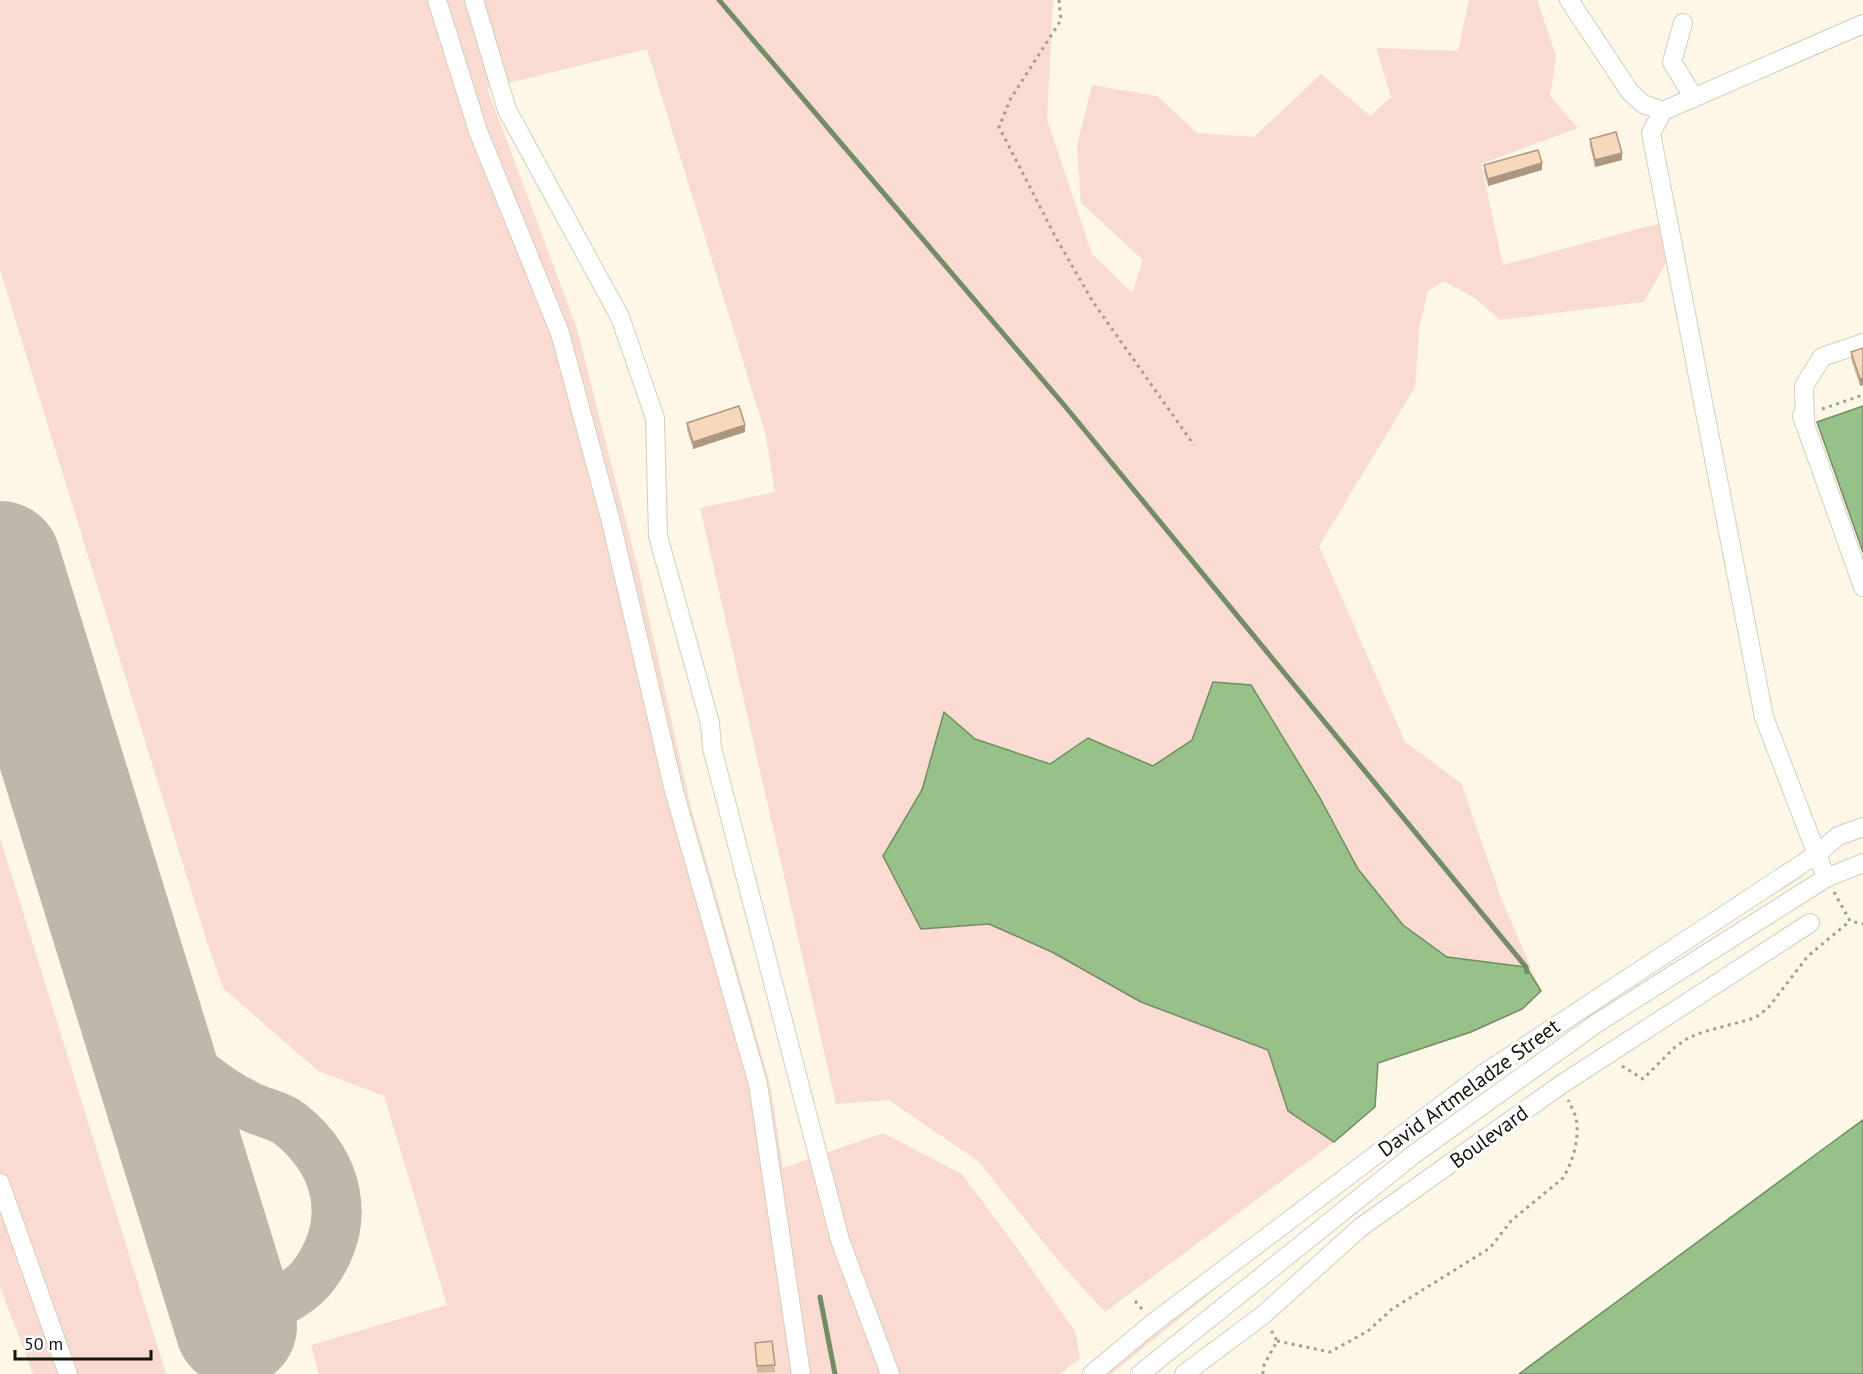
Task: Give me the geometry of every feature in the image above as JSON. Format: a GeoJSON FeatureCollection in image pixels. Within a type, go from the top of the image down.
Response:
{"type":"FeatureCollection","features":[{"type":"Feature","properties":{"kind":"street"},"geometry":{"type":"LineString","coordinates":[[437,0],[478,132],[560,333],[611,522],[674,791],[758,1083],[801,1374]]}},
{"type":"Feature","properties":{"kind":"street"},"geometry":{"type":"LineString","coordinates":[[474,0],[507,110],[620,317],[655,418],[658,536],[710,723],[712,748],[840,1240],[890,1374]]}},
{"type":"Feature","properties":{"kind":"street"},"geometry":{"type":"LineString","coordinates":[[1569,0],[1630,92],[1643,104],[1663,111]]}},
{"type":"Feature","properties":{"kind":"street"},"geometry":{"type":"LineString","coordinates":[[1683,23],[1672,62],[1694,98]]}},
{"type":"Feature","properties":{"kind":"street"},"geometry":{"type":"LineString","coordinates":[[1826,878],[1764,717],[1651,133],[1663,111],[1863,24]]}},
{"type":"Feature","properties":{"kind":"street"},"geometry":{"type":"LineString","coordinates":[[1802,417],[1805,421],[1804,386],[1822,357],[1863,343]]}},
{"type":"Feature","properties":{"kind":"street"},"geometry":{"type":"LineString","coordinates":[[1802,417],[1863,587]]}},
{"type":"Feature","properties":{"kind":"street","name":"David Artmeladze Street"},"geometry":{"type":"LineString","coordinates":[[1092,1374],[1153,1323],[1483,1074],[1817,854],[1838,836],[1863,827]]}},
{"type":"Feature","properties":{"kind":"street","name":"David Artmeladze Street"},"geometry":{"type":"LineString","coordinates":[[1140,1374],[1413,1155],[1597,1023],[1826,878],[1863,863]]}},
{"type":"Feature","properties":{"kind":"street","name":"Boulevard"},"geometry":{"type":"LineString","coordinates":[[1184,1374],[1263,1316],[1361,1227],[1562,1084],[1810,923]]}},
{"type":"Feature","properties":{"kind":"street"},"geometry":{"type":"LineString","coordinates":[[0,1183],[68,1374]]}},
{"type":"Feature","properties":{"kind":"path"},"geometry":{"type":"LineString","coordinates":[[1059,0],[1061,20],[1011,98],[999,127],[1093,302],[1194,445]]}},
{"type":"Feature","properties":{"kind":"path"},"geometry":{"type":"LineString","coordinates":[[1802,417],[1863,395]]}},
{"type":"Feature","properties":{"kind":"path"},"geometry":{"type":"LineString","coordinates":[[1826,878],[1850,921],[1863,924]]}},
{"type":"Feature","properties":{"kind":"path"},"geometry":{"type":"LineString","coordinates":[[1606,1057],[1643,1079],[1674,1048],[1688,1038],[1755,1018],[1768,1008],[1808,956],[1850,921]]}},
{"type":"Feature","properties":{"kind":"path"},"geometry":{"type":"LineString","coordinates":[[1263,1316],[1277,1341],[1330,1352],[1368,1331],[1392,1310],[1490,1248],[1511,1221],[1563,1178],[1569,1168],[1576,1138],[1576,1117],[1562,1084]]}},
{"type":"Feature","properties":{"kind":"path"},"geometry":{"type":"LineString","coordinates":[[1263,1374],[1263,1367],[1277,1341]]}},
{"type":"Feature","properties":{"kind":"shaded area"},"geometry":{"type":"Polygon","coordinates":[[[0,0],[1053,0],[1047,120],[1092,254],[1132,293],[1143,260],[1081,203],[1077,146],[1092,85],[1157,96],[1197,133],[1254,137],[1321,74],[1370,116],[1391,97],[1376,48],[1458,51],[1469,0],[1537,0],[1556,56],[1550,96],[1578,128],[1481,164],[1503,265],[1668,221],[1674,248],[1644,302],[1500,320],[1475,298],[1443,281],[1428,291],[1419,328],[1415,387],[1319,546],[1405,742],[1461,783],[1501,898],[1541,991],[1526,967],[1447,957],[1403,925],[1358,869],[1320,798],[1251,685],[1213,682],[1192,740],[1153,766],[1088,738],[1050,764],[975,739],[944,713],[922,790],[883,856],[921,929],[989,924],[1052,952],[1141,1002],[1269,1050],[1288,1111],[1334,1142],[1105,1312],[1061,1264],[978,1161],[889,1100],[836,1104],[700,508],[775,492],[766,436],[647,49],[487,88],[577,329],[639,573],[690,804],[770,1084],[783,1168],[883,1133],[962,1174],[1075,1331],[1080,1358],[1060,1374],[319,1374],[311,1345],[447,1305],[384,1096],[318,1071],[224,989],[210,952],[0,270],[0,0]]]}},
{"type":"Feature","properties":{"kind":"shaded area"},"geometry":{"type":"Polygon","coordinates":[[[1863,406],[1863,552],[1817,422],[1863,406]]]}},
{"type":"Feature","properties":{"kind":"shaded area"},"geometry":{"type":"Polygon","coordinates":[[[1213,682],[1251,685],[1320,798],[1358,869],[1403,925],[1447,957],[1526,967],[1541,991],[1522,1009],[1471,1032],[1378,1063],[1375,1107],[1334,1142],[1288,1111],[1268,1050],[1141,1002],[1052,952],[989,924],[921,929],[883,856],[922,790],[944,712],[975,739],[1050,764],[1088,738],[1153,766],[1192,740],[1213,682]]]}},
{"type":"Feature","properties":{"kind":"shaded area"},"geometry":{"type":"Polygon","coordinates":[[[0,838],[166,1374],[33,1374],[0,1287],[0,838]]]}},
{"type":"Feature","properties":{"kind":"shaded area"},"geometry":{"type":"Polygon","coordinates":[[[1800,875],[1802,877],[1549,1035],[1462,1095],[1310,1212],[1111,1374],[1106,1374],[1348,1179],[1513,1056],[1800,875]]]}},
{"type":"Feature","properties":{"kind":"shaded area"},"geometry":{"type":"Polygon","coordinates":[[[1863,1120],[1863,1374],[1519,1374],[1830,1144],[1863,1120]]]}},
{"type":"Feature","properties":{"kind":"building"},"geometry":{"type":"Polygon","coordinates":[[[1616,132],[1622,153],[1595,160],[1590,139],[1616,132]]]}},
{"type":"Feature","properties":{"kind":"building"},"geometry":{"type":"Polygon","coordinates":[[[1538,150],[1542,163],[1488,179],[1484,165],[1538,150]]]}},
{"type":"Feature","properties":{"kind":"building"},"geometry":{"type":"Polygon","coordinates":[[[1863,348],[1863,378],[1860,379],[1851,352],[1863,348]]]}},
{"type":"Feature","properties":{"kind":"building"},"geometry":{"type":"Polygon","coordinates":[[[739,406],[745,425],[693,442],[687,423],[739,406]]]}},
{"type":"Feature","properties":{"kind":"building"},"geometry":{"type":"Polygon","coordinates":[[[772,1341],[775,1365],[757,1366],[755,1343],[772,1341]]]}},
{"type":"Feature","properties":{"kind":"waterway"},"geometry":{"type":"LineString","coordinates":[[719,0],[1064,405],[1526,967],[1527,972]]}},
{"type":"Feature","properties":{"kind":"waterway"},"geometry":{"type":"LineString","coordinates":[[820,1297],[835,1374]]}},
{"type":"Feature","properties":{"kind":"taxiway"},"geometry":{"type":"LineString","coordinates":[[120,950],[152,1164],[193,1304],[240,1311],[256,1310],[273,1305],[311,1279],[327,1252],[334,1232],[337,1213],[335,1193],[329,1174],[320,1156],[307,1139],[290,1124],[281,1118],[236,1100],[212,1084],[146,1025],[138,1009],[124,965]]}},
{"type":"Feature","properties":{"kind":"runway"},"geometry":{"type":"LineString","coordinates":[[0,562],[236,1326]]}}]}
